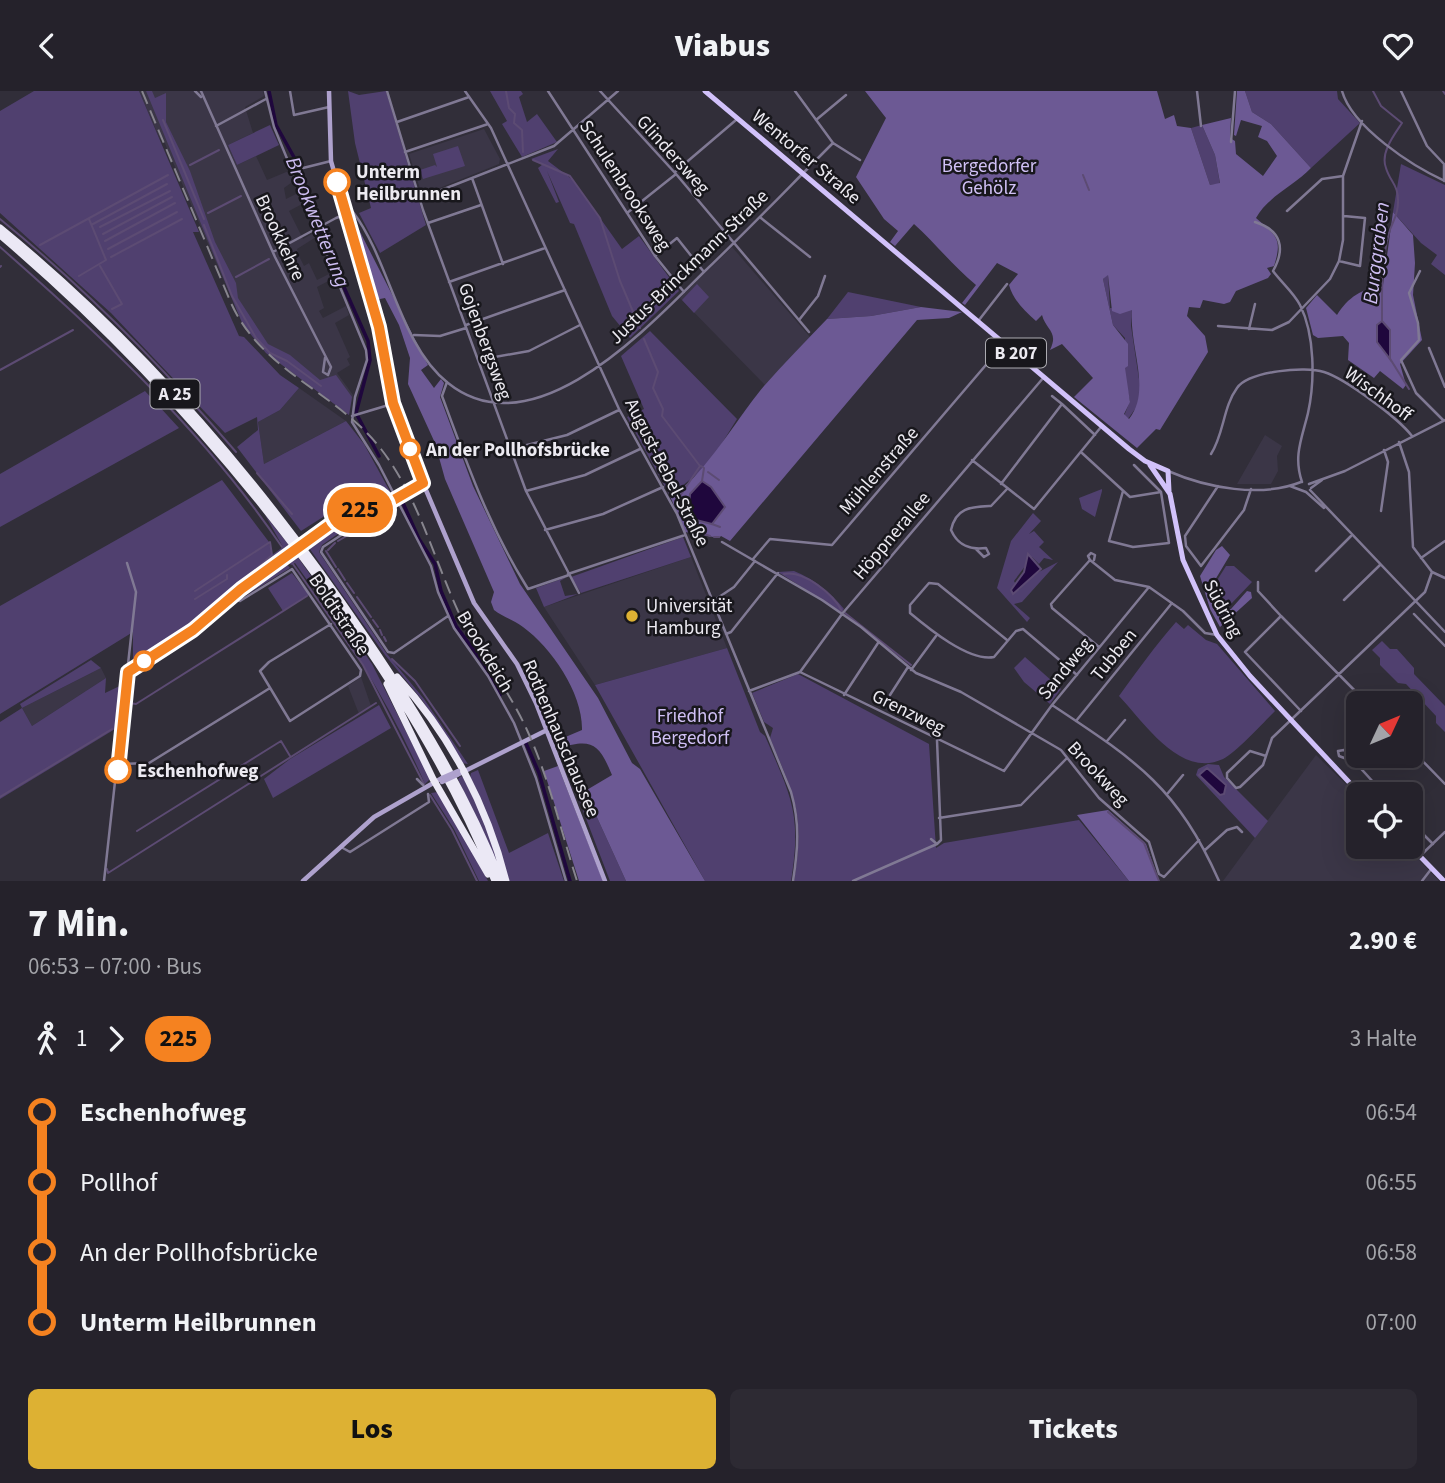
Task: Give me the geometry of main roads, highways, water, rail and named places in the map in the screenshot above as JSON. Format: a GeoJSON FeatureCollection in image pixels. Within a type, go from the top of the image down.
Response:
{"type":"FeatureCollection","features":[{"type":"Feature","properties":{"kind":"highway","name":"A 25"},"geometry":{"type":"LineString","coordinates":[[0,228],[98,315],[190,411],[303,548],[460,790],[501,881]]}},
{"type":"Feature","properties":{"kind":"highway","name":"A 25"},"geometry":{"type":"LineString","coordinates":[[0,235],[94,319],[195,424],[284,532],[382,666],[455,793],[494,881]]}},
{"type":"Feature","properties":{"kind":"highway"},"geometry":{"type":"LineString","coordinates":[[382,666],[432,719],[486,819],[506,881]]}},
{"type":"Feature","properties":{"kind":"highway"},"geometry":{"type":"LineString","coordinates":[[382,666],[439,781],[494,881]]}},
{"type":"Feature","properties":{"kind":"main road","name":"Rothenhauschaussee"},"geometry":{"type":"LineString","coordinates":[[329,91],[331,161],[380,334],[393,403],[423,483],[480,615],[517,664],[547,730],[605,881]]}},
{"type":"Feature","properties":{"kind":"main road","name":"Wentorfer Straße"},"geometry":{"type":"LineString","coordinates":[[705,91],[1145,461]]}},
{"type":"Feature","properties":{"kind":"main road","name":"Südring"},"geometry":{"type":"LineString","coordinates":[[1145,461],[1168,471],[1165,481]]}},
{"type":"Feature","properties":{"kind":"main road","name":"Südring"},"geometry":{"type":"LineString","coordinates":[[1145,461],[1165,481],[1181,555],[1217,635],[1290,721],[1349,782]]}},
{"type":"Feature","properties":{"kind":"main road"},"geometry":{"type":"LineString","coordinates":[[1165,481],[1178,475]]}},
{"type":"Feature","properties":{"kind":"main road"},"geometry":{"type":"LineString","coordinates":[[303,881],[374,817],[439,781],[547,730]]}},
{"type":"Feature","properties":{"kind":"main road"},"geometry":{"type":"LineString","coordinates":[[1423,859],[1444,881]]}},
{"type":"Feature","properties":{"kind":"waterway","name":"Brookwetterung"},"geometry":{"type":"LineString","coordinates":[[269,91],[276,125],[295,159],[314,220],[368,341],[370,360],[356,413],[379,456]]}},
{"type":"Feature","properties":{"kind":"waterway"},"geometry":{"type":"LineString","coordinates":[[506,91],[509,108],[515,114],[514,123],[522,130],[523,152]]}},
{"type":"Feature","properties":{"kind":"waterway","name":"Burggraben"},"geometry":{"type":"LineString","coordinates":[[1373,91],[1381,106],[1402,123],[1385,156],[1386,168],[1397,192],[1398,203],[1385,254],[1382,320]]}},
{"type":"Feature","properties":{"kind":"waterway"},"geometry":{"type":"LineString","coordinates":[[163,120],[204,219]]}},
{"type":"Feature","properties":{"kind":"waterway"},"geometry":{"type":"LineString","coordinates":[[190,165],[219,150]]}},
{"type":"Feature","properties":{"kind":"waterway"},"geometry":{"type":"LineString","coordinates":[[533,160],[570,176],[600,218],[620,281],[640,328]]}},
{"type":"Feature","properties":{"kind":"waterway"},"geometry":{"type":"LineString","coordinates":[[40,245],[168,175]]}},
{"type":"Feature","properties":{"kind":"waterway"},"geometry":{"type":"LineString","coordinates":[[1083,175],[1089,190]]}},
{"type":"Feature","properties":{"kind":"waterway"},"geometry":{"type":"LineString","coordinates":[[93,224],[167,184]]}},
{"type":"Feature","properties":{"kind":"waterway"},"geometry":{"type":"LineString","coordinates":[[100,227],[170,191]]}},
{"type":"Feature","properties":{"kind":"waterway"},"geometry":{"type":"LineString","coordinates":[[208,213],[241,196]]}},
{"type":"Feature","properties":{"kind":"waterway"},"geometry":{"type":"LineString","coordinates":[[103,234],[172,197]]}},
{"type":"Feature","properties":{"kind":"waterway"},"geometry":{"type":"LineString","coordinates":[[105,241],[175,203]]}},
{"type":"Feature","properties":{"kind":"waterway"},"geometry":{"type":"LineString","coordinates":[[108,249],[177,212]]}},
{"type":"Feature","properties":{"kind":"waterway"},"geometry":{"type":"LineString","coordinates":[[0,219],[63,273],[123,330],[236,452]]}},
{"type":"Feature","properties":{"kind":"waterway"},"geometry":{"type":"LineString","coordinates":[[79,276],[106,260],[89,219]]}},
{"type":"Feature","properties":{"kind":"waterway"},"geometry":{"type":"LineString","coordinates":[[111,257],[182,219]]}},
{"type":"Feature","properties":{"kind":"waterway"},"geometry":{"type":"LineString","coordinates":[[204,225],[232,296],[256,338],[270,353],[287,361],[321,386]]}},
{"type":"Feature","properties":{"kind":"waterway"},"geometry":{"type":"LineString","coordinates":[[0,247],[77,316],[151,388],[220,465],[282,547]]}},
{"type":"Feature","properties":{"kind":"waterway"},"geometry":{"type":"LineString","coordinates":[[236,277],[269,259]]}},
{"type":"Feature","properties":{"kind":"waterway"},"geometry":{"type":"LineString","coordinates":[[100,266],[122,304],[112,309]]}},
{"type":"Feature","properties":{"kind":"waterway"},"geometry":{"type":"LineString","coordinates":[[0,370],[73,330]]}},
{"type":"Feature","properties":{"kind":"waterway"},"geometry":{"type":"LineString","coordinates":[[644,339],[658,372],[653,388],[663,409],[662,416],[700,466],[678,499],[692,530],[710,536]]}},
{"type":"Feature","properties":{"kind":"waterway","name":"Burggraben"},"geometry":{"type":"LineString","coordinates":[[1389,357],[1409,389]]}},
{"type":"Feature","properties":{"kind":"waterway"},"geometry":{"type":"LineString","coordinates":[[701,466],[704,468],[702,481]]}},
{"type":"Feature","properties":{"kind":"waterway"},"geometry":{"type":"LineString","coordinates":[[708,472],[719,480]]}},
{"type":"Feature","properties":{"kind":"waterway"},"geometry":{"type":"LineString","coordinates":[[257,473],[292,514]]}},
{"type":"Feature","properties":{"kind":"waterway"},"geometry":{"type":"LineString","coordinates":[[399,494],[419,539],[435,564],[441,591],[456,626],[484,664],[500,695]]}},
{"type":"Feature","properties":{"kind":"waterway"},"geometry":{"type":"LineString","coordinates":[[364,525],[369,522]]}},
{"type":"Feature","properties":{"kind":"waterway"},"geometry":{"type":"LineString","coordinates":[[712,524],[720,527]]}},
{"type":"Feature","properties":{"kind":"waterway"},"geometry":{"type":"LineString","coordinates":[[338,541],[360,528]]}},
{"type":"Feature","properties":{"kind":"waterway"},"geometry":{"type":"LineString","coordinates":[[714,537],[719,537]]}},
{"type":"Feature","properties":{"kind":"waterway"},"geometry":{"type":"LineString","coordinates":[[195,591],[270,542],[272,555],[204,615]]}},
{"type":"Feature","properties":{"kind":"waterway"},"geometry":{"type":"LineString","coordinates":[[328,550],[335,543]]}},
{"type":"Feature","properties":{"kind":"waterway"},"geometry":{"type":"LineString","coordinates":[[326,551],[336,567]]}},
{"type":"Feature","properties":{"kind":"waterway"},"geometry":{"type":"LineString","coordinates":[[293,564],[363,665],[424,784]]}},
{"type":"Feature","properties":{"kind":"waterway"},"geometry":{"type":"LineString","coordinates":[[338,569],[345,580]]}},
{"type":"Feature","properties":{"kind":"waterway"},"geometry":{"type":"LineString","coordinates":[[784,574],[809,579],[832,597],[842,611]]}},
{"type":"Feature","properties":{"kind":"waterway"},"geometry":{"type":"LineString","coordinates":[[195,599],[227,579],[227,575]]}},
{"type":"Feature","properties":{"kind":"waterway"},"geometry":{"type":"LineString","coordinates":[[347,583],[354,593]]}},
{"type":"Feature","properties":{"kind":"waterway"},"geometry":{"type":"LineString","coordinates":[[129,703],[136,704],[307,596]]}},
{"type":"Feature","properties":{"kind":"waterway"},"geometry":{"type":"LineString","coordinates":[[357,597],[371,617]]}},
{"type":"Feature","properties":{"kind":"waterway"},"geometry":{"type":"LineString","coordinates":[[845,613],[911,665]]}},
{"type":"Feature","properties":{"kind":"waterway"},"geometry":{"type":"LineString","coordinates":[[135,662],[201,617]]}},
{"type":"Feature","properties":{"kind":"waterway"},"geometry":{"type":"LineString","coordinates":[[373,620],[378,627]]}},
{"type":"Feature","properties":{"kind":"waterway"},"geometry":{"type":"LineString","coordinates":[[380,630],[382,635]]}},
{"type":"Feature","properties":{"kind":"waterway"},"geometry":{"type":"LineString","coordinates":[[384,637],[386,641]]}},
{"type":"Feature","properties":{"kind":"waterway"},"geometry":{"type":"LineString","coordinates":[[392,659],[415,681],[460,746]]}},
{"type":"Feature","properties":{"kind":"waterway"},"geometry":{"type":"LineString","coordinates":[[107,869],[108,873],[376,703]]}},
{"type":"Feature","properties":{"kind":"waterway"},"geometry":{"type":"LineString","coordinates":[[0,797],[112,729]]}},
{"type":"Feature","properties":{"kind":"waterway"},"geometry":{"type":"LineString","coordinates":[[137,831],[281,741],[290,756]]}},
{"type":"Feature","properties":{"kind":"waterway"},"geometry":{"type":"LineString","coordinates":[[525,741],[539,773],[570,881]]}},
{"type":"Feature","properties":{"kind":"waterway"},"geometry":{"type":"LineString","coordinates":[[430,795],[452,830],[477,881]]}},
{"type":"Feature","properties":{"kind":"waterway"},"geometry":{"type":"LineString","coordinates":[[1108,812],[1144,843],[1159,881]]}},
{"type":"Feature","properties":{"kind":"railway"},"geometry":{"type":"LineString","coordinates":[[142,91],[231,303],[245,327],[261,347],[280,364],[363,429],[394,467],[424,527],[458,611],[511,699],[535,748],[577,881]]}},
{"type":"Feature","properties":{"kind":"place","name":"Unterm Heilbrunnen"},"geometry":{"type":"Point","coordinates":[337,182]}},
{"type":"Feature","properties":{"kind":"place","name":"An der Pollhofsbrücke"},"geometry":{"type":"Point","coordinates":[410,449]}},
{"type":"Feature","properties":{"kind":"place","name":"Universität Hamburg"},"geometry":{"type":"Point","coordinates":[632,616]}},
{"type":"Feature","properties":{"kind":"place","name":"Eschenhofweg"},"geometry":{"type":"Point","coordinates":[118,770]}},
{"type":"Feature","properties":{"kind":"park label","name":"Bergedorfer Gehölz"},"geometry":{"type":"Point","coordinates":[989,176]}},
{"type":"Feature","properties":{"kind":"park label","name":"Friedhof Bergedorf"},"geometry":{"type":"Point","coordinates":[690,726]}}]}
